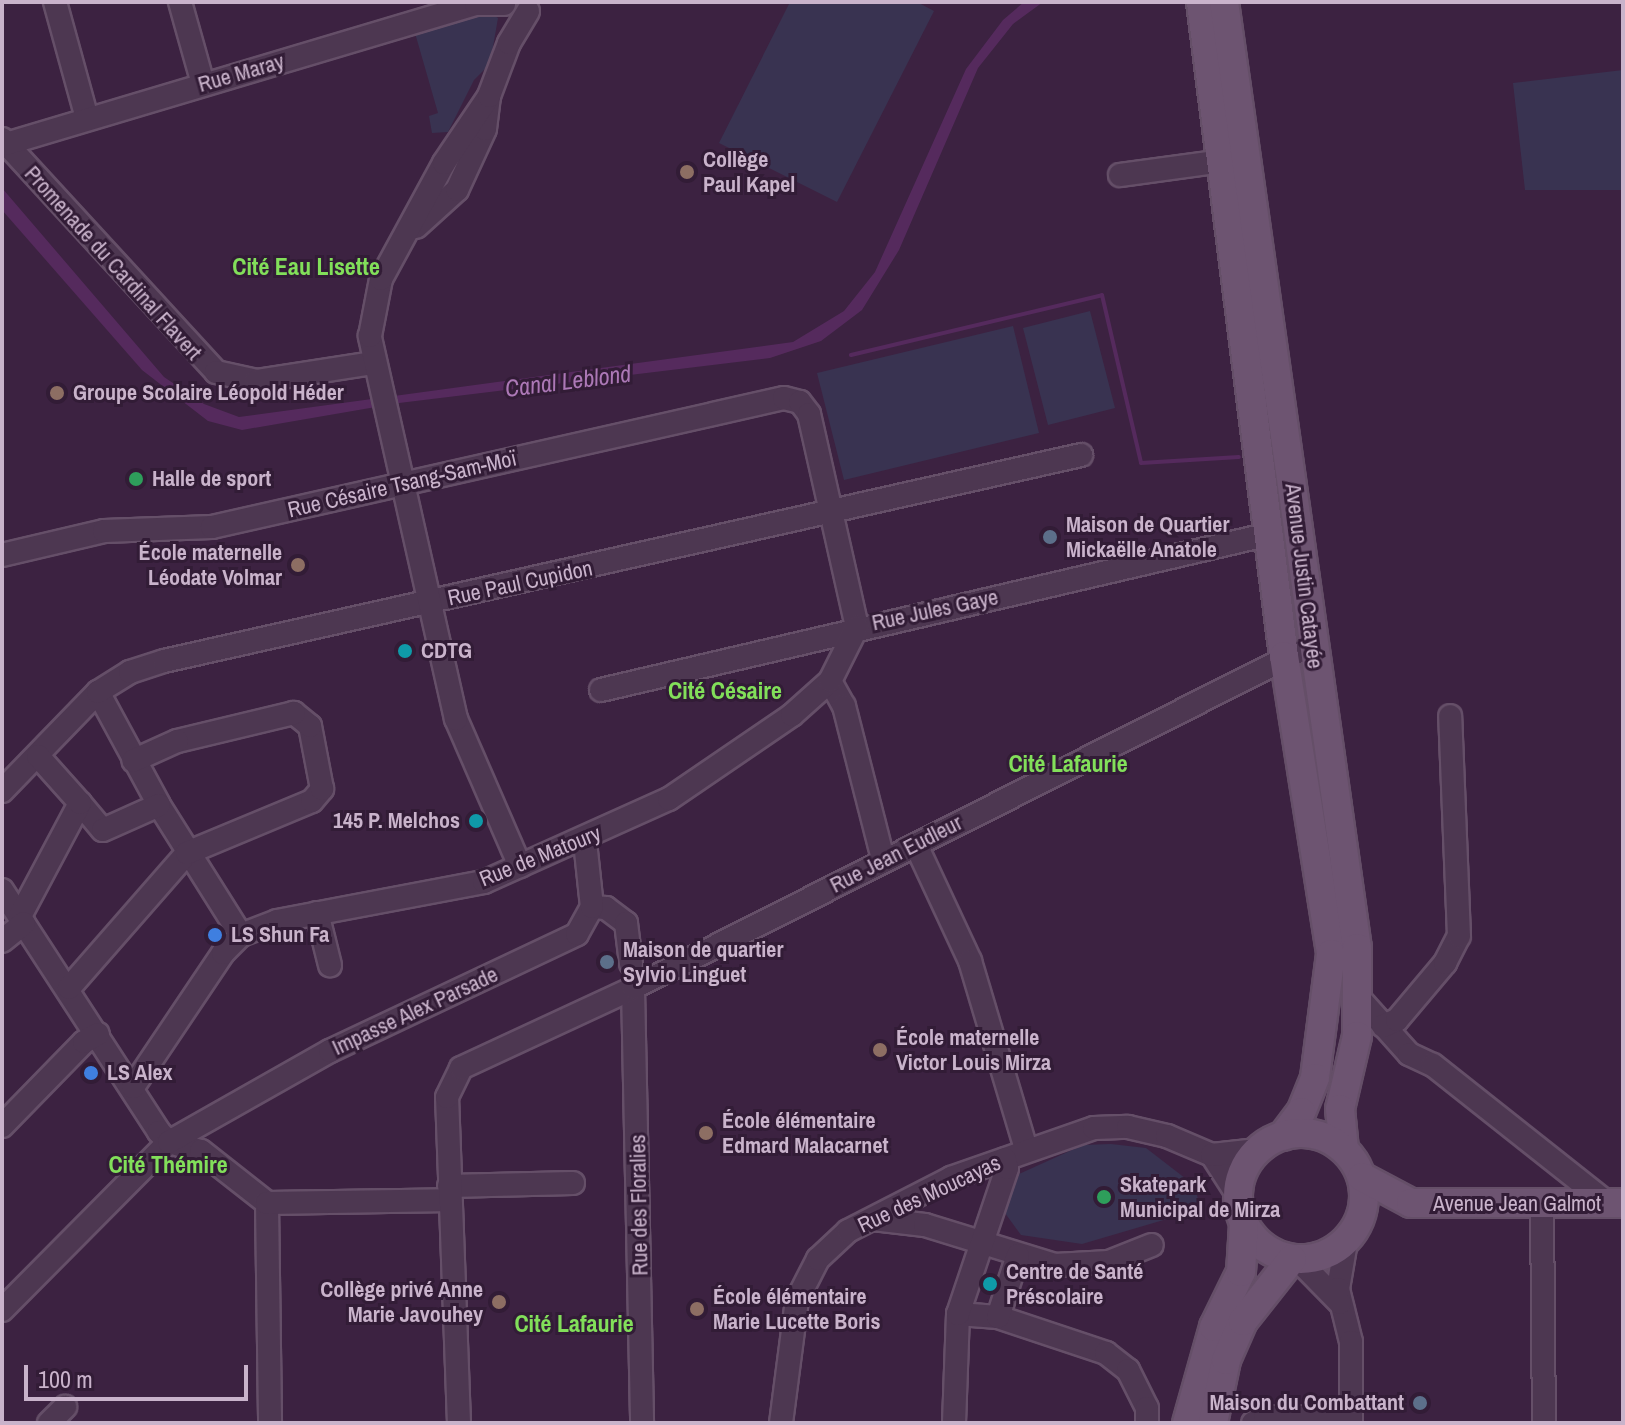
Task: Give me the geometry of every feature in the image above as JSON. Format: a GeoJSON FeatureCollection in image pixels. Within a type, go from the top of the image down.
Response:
{"type":"FeatureCollection","features":[{"type":"Feature","properties":{"kind":"main road","name":"Avenue Justin Catayée"},"geometry":{"type":"LineString","coordinates":[[1201,2],[1284,656],[1331,954],[1315,1078],[1301,1112],[1283,1136]]}},
{"type":"Feature","properties":{"kind":"main road","name":"Avenue Justin Catayée"},"geometry":{"type":"LineString","coordinates":[[1224,2],[1313,651],[1349,878],[1359,998],[1354,1059],[1340,1109],[1344,1149]]}},
{"type":"Feature","properties":{"kind":"main road"},"geometry":{"type":"LineString","coordinates":[[1187,1423],[1214,1327],[1241,1272],[1244,1224],[1237,1194],[1243,1170],[1258,1150],[1283,1136],[1314,1134],[1344,1149],[1362,1177],[1365,1204],[1351,1236],[1316,1258],[1295,1260],[1268,1250],[1244,1224]]}},
{"type":"Feature","properties":{"kind":"main road","name":"Avenue Jean Galmot"},"geometry":{"type":"LineString","coordinates":[[1362,1177],[1411,1203],[1615,1203]]}},
{"type":"Feature","properties":{"kind":"main road","name":"Avenue Jean Galmot"},"geometry":{"type":"LineString","coordinates":[[1351,1236],[1411,1203]]}},
{"type":"Feature","properties":{"kind":"main road"},"geometry":{"type":"LineString","coordinates":[[1213,1423],[1226,1360],[1243,1321],[1295,1260]]}},
{"type":"Feature","properties":{"kind":"street"},"geometry":{"type":"LineString","coordinates":[[55,2],[87,118]]}},
{"type":"Feature","properties":{"kind":"street"},"geometry":{"type":"LineString","coordinates":[[180,2],[203,84]]}},
{"type":"Feature","properties":{"kind":"street","name":"Rue Maray"},"geometry":{"type":"LineString","coordinates":[[4,141],[478,3],[516,5]]}},
{"type":"Feature","properties":{"kind":"street"},"geometry":{"type":"LineString","coordinates":[[516,5],[509,43],[489,96],[485,129],[457,190],[403,238],[374,298],[375,371],[466,753],[520,866]]}},
{"type":"Feature","properties":{"kind":"street","name":"Promenade du Cardinal Flavert"},"geometry":{"type":"LineString","coordinates":[[4,141],[216,372],[257,381],[375,371]]}},
{"type":"Feature","properties":{"kind":"street"},"geometry":{"type":"LineString","coordinates":[[1120,175],[1222,161]]}},
{"type":"Feature","properties":{"kind":"street","name":"Rue Césaire Tsang-Sam-Moï"},"geometry":{"type":"LineString","coordinates":[[2,555],[104,531],[212,527],[784,398],[800,402],[809,414],[831,513]]}},
{"type":"Feature","properties":{"kind":"street","name":"Rue Paul Cupidon"},"geometry":{"type":"LineString","coordinates":[[2,791],[98,692],[130,672],[164,661],[1081,455]]}},
{"type":"Feature","properties":{"kind":"street"},"geometry":{"type":"LineString","coordinates":[[831,513],[857,627]]}},
{"type":"Feature","properties":{"kind":"street","name":"Rue Jules Gaye"},"geometry":{"type":"LineString","coordinates":[[601,690],[857,627],[1270,534]]}},
{"type":"Feature","properties":{"kind":"street","name":"Rue de Matoury"},"geometry":{"type":"LineString","coordinates":[[241,935],[317,913],[484,882],[585,841],[669,799],[792,715],[830,681],[857,627]]}},
{"type":"Feature","properties":{"kind":"street","name":"Rue Jean Eudleur"},"geometry":{"type":"LineString","coordinates":[[449,1193],[449,1090],[461,1068],[633,988],[1284,656],[1313,651]]}},
{"type":"Feature","properties":{"kind":"street"},"geometry":{"type":"LineString","coordinates":[[830,681],[844,706],[883,859]]}},
{"type":"Feature","properties":{"kind":"street"},"geometry":{"type":"LineString","coordinates":[[98,692],[133,761],[187,853],[241,935],[223,953],[133,1087]]}},
{"type":"Feature","properties":{"kind":"street"},"geometry":{"type":"LineString","coordinates":[[69,988],[187,853],[317,798],[322,785],[308,721],[286,713],[177,741],[133,761]]}},
{"type":"Feature","properties":{"kind":"street"},"geometry":{"type":"LineString","coordinates":[[1390,1023],[1445,963],[1459,936],[1450,716]]}},
{"type":"Feature","properties":{"kind":"street"},"geometry":{"type":"LineString","coordinates":[[38,756],[103,830],[159,805]]}},
{"type":"Feature","properties":{"kind":"street"},"geometry":{"type":"LineString","coordinates":[[2,941],[22,920],[80,803]]}},
{"type":"Feature","properties":{"kind":"street"},"geometry":{"type":"LineString","coordinates":[[585,841],[592,907],[606,908],[626,923],[631,964]]}},
{"type":"Feature","properties":{"kind":"street"},"geometry":{"type":"LineString","coordinates":[[916,845],[970,961],[1026,1149]]}},
{"type":"Feature","properties":{"kind":"street"},"geometry":{"type":"LineString","coordinates":[[2,890],[169,1142],[201,1151],[267,1203],[573,1183]]}},
{"type":"Feature","properties":{"kind":"street","name":"Impasse Alex Parsade"},"geometry":{"type":"LineString","coordinates":[[2,1310],[169,1142],[330,1051],[569,939],[585,926],[592,907]]}},
{"type":"Feature","properties":{"kind":"street"},"geometry":{"type":"LineString","coordinates":[[317,913],[330,965]]}},
{"type":"Feature","properties":{"kind":"street","name":"Rue des Floralies"},"geometry":{"type":"LineString","coordinates":[[633,988],[642,1423]]}},
{"type":"Feature","properties":{"kind":"street"},"geometry":{"type":"LineString","coordinates":[[1359,998],[1390,1023],[1404,1049],[1433,1065],[1526,1143],[1615,1203]]}},
{"type":"Feature","properties":{"kind":"street"},"geometry":{"type":"LineString","coordinates":[[2,1126],[84,1042],[98,1034]]}},
{"type":"Feature","properties":{"kind":"street","name":"Rue des Moucayas"},"geometry":{"type":"LineString","coordinates":[[781,1423],[791,1325],[806,1276],[833,1242],[873,1219],[951,1178],[1026,1149],[1094,1128],[1128,1127],[1167,1136],[1212,1155],[1258,1150]]}},
{"type":"Feature","properties":{"kind":"street"},"geometry":{"type":"LineString","coordinates":[[1212,1155],[1237,1194]]}},
{"type":"Feature","properties":{"kind":"street"},"geometry":{"type":"LineString","coordinates":[[954,1423],[958,1314],[1007,1168],[1005,1159]]}},
{"type":"Feature","properties":{"kind":"street"},"geometry":{"type":"LineString","coordinates":[[449,1193],[459,1423]]}},
{"type":"Feature","properties":{"kind":"street"},"geometry":{"type":"LineString","coordinates":[[267,1203],[270,1423]]}},
{"type":"Feature","properties":{"kind":"street"},"geometry":{"type":"LineString","coordinates":[[1542,1204],[1544,1423]]}},
{"type":"Feature","properties":{"kind":"street"},"geometry":{"type":"LineString","coordinates":[[873,1219],[925,1225],[1055,1265],[1084,1266],[1152,1245]]}},
{"type":"Feature","properties":{"kind":"street"},"geometry":{"type":"LineString","coordinates":[[1253,1423],[1265,1417],[1351,1420],[1351,1342],[1341,1303],[1338,1274],[1351,1236]]}},
{"type":"Feature","properties":{"kind":"street"},"geometry":{"type":"LineString","coordinates":[[998,1317],[1018,1255]]}},
{"type":"Feature","properties":{"kind":"street"},"geometry":{"type":"LineString","coordinates":[[1295,1260],[1341,1303]]}},
{"type":"Feature","properties":{"kind":"street"},"geometry":{"type":"LineString","coordinates":[[958,1314],[998,1317],[1106,1353],[1128,1370],[1147,1408],[1147,1423]]}},
{"type":"Feature","properties":{"kind":"shaded area"},"geometry":{"type":"Polygon","coordinates":[[[790,2],[917,2],[934,11],[837,202],[719,143],[790,2]]]}},
{"type":"Feature","properties":{"kind":"shaded area"},"geometry":{"type":"Polygon","coordinates":[[[489,12],[498,18],[490,64],[474,80],[448,132],[432,133],[429,116],[438,113],[415,33],[489,12]]]}},
{"type":"Feature","properties":{"kind":"shaded area"},"geometry":{"type":"Polygon","coordinates":[[[1623,70],[1623,190],[1525,190],[1513,83],[1623,70]]]}},
{"type":"Feature","properties":{"kind":"shaded area"},"geometry":{"type":"Polygon","coordinates":[[[1090,311],[1115,408],[1048,425],[1023,328],[1090,311]]]}},
{"type":"Feature","properties":{"kind":"shaded area"},"geometry":{"type":"Polygon","coordinates":[[[1013,326],[1039,433],[844,480],[817,373],[1013,326]]]}},
{"type":"Feature","properties":{"kind":"shaded area","name":"Skatepark Municipal de Mirza"},"geometry":{"type":"Polygon","coordinates":[[[1083,1145],[1146,1148],[1194,1185],[1201,1209],[1082,1244],[1021,1235],[1005,1213],[1019,1174],[1083,1145]]]}},
{"type":"Feature","properties":{"kind":"water","name":"Canal Leblond"},"geometry":{"type":"Polygon","coordinates":[[[1024,2],[1043,2],[1013,24],[978,68],[899,250],[862,310],[821,341],[770,358],[399,403],[242,430],[208,421],[142,370],[2,210],[2,188],[164,377],[204,404],[239,417],[793,342],[844,311],[875,272],[966,69],[1003,20],[1024,2]]]}},
{"type":"Feature","properties":{"kind":"waterway"},"geometry":{"type":"LineString","coordinates":[[851,355],[1102,295],[1141,463],[1239,457]]}},
{"type":"Feature","properties":{"kind":"place","name":"Collège Paul Kapel"},"geometry":{"type":"Point","coordinates":[687,172]}},
{"type":"Feature","properties":{"kind":"place","name":"Groupe Scolaire Léopold Héder"},"geometry":{"type":"Point","coordinates":[57,393]}},
{"type":"Feature","properties":{"kind":"place","name":"Halle de sport"},"geometry":{"type":"Point","coordinates":[136,479]}},
{"type":"Feature","properties":{"kind":"place","name":"Maison de Quartier Mickaëlle Anatole"},"geometry":{"type":"Point","coordinates":[1050,537]}},
{"type":"Feature","properties":{"kind":"place","name":"École maternelle Léodate Volmar"},"geometry":{"type":"Point","coordinates":[298,565]}},
{"type":"Feature","properties":{"kind":"place","name":"CDTG"},"geometry":{"type":"Point","coordinates":[405,651]}},
{"type":"Feature","properties":{"kind":"place","name":"145 P. Melchos"},"geometry":{"type":"Point","coordinates":[476,821]}},
{"type":"Feature","properties":{"kind":"place","name":"LS Shun Fa"},"geometry":{"type":"Point","coordinates":[215,935]}},
{"type":"Feature","properties":{"kind":"place","name":"Maison de quartier Sylvio Linguet"},"geometry":{"type":"Point","coordinates":[607,962]}},
{"type":"Feature","properties":{"kind":"place","name":"École maternelle Victor Louis Mirza"},"geometry":{"type":"Point","coordinates":[880,1050]}},
{"type":"Feature","properties":{"kind":"place","name":"LS Alex"},"geometry":{"type":"Point","coordinates":[91,1073]}},
{"type":"Feature","properties":{"kind":"place","name":"École élémentaire Edmard Malacarnet"},"geometry":{"type":"Point","coordinates":[706,1133]}},
{"type":"Feature","properties":{"kind":"place","name":"Skatepark Municipal de Mirza"},"geometry":{"type":"Point","coordinates":[1104,1197]}},
{"type":"Feature","properties":{"kind":"place","name":"Centre de Santé Préscolaire"},"geometry":{"type":"Point","coordinates":[990,1284]}},
{"type":"Feature","properties":{"kind":"place","name":"Collège privé Anne Marie Javouhey"},"geometry":{"type":"Point","coordinates":[499,1302]}},
{"type":"Feature","properties":{"kind":"place","name":"École élémentaire Marie Lucette Boris"},"geometry":{"type":"Point","coordinates":[697,1309]}},
{"type":"Feature","properties":{"kind":"place","name":"Maison du Combattant"},"geometry":{"type":"Point","coordinates":[1420,1403]}},
{"type":"Feature","properties":{"kind":"district","name":"Cité Eau Lisette"},"geometry":{"type":"Point","coordinates":[306,267]}},
{"type":"Feature","properties":{"kind":"district","name":"Cité Césaire"},"geometry":{"type":"Point","coordinates":[725,691]}},
{"type":"Feature","properties":{"kind":"district","name":"Cité Lafaurie"},"geometry":{"type":"Point","coordinates":[1068,764]}},
{"type":"Feature","properties":{"kind":"district","name":"Cité Thémire"},"geometry":{"type":"Point","coordinates":[168,1165]}},
{"type":"Feature","properties":{"kind":"district","name":"Cité Lafaurie"},"geometry":{"type":"Point","coordinates":[574,1324]}}]}
